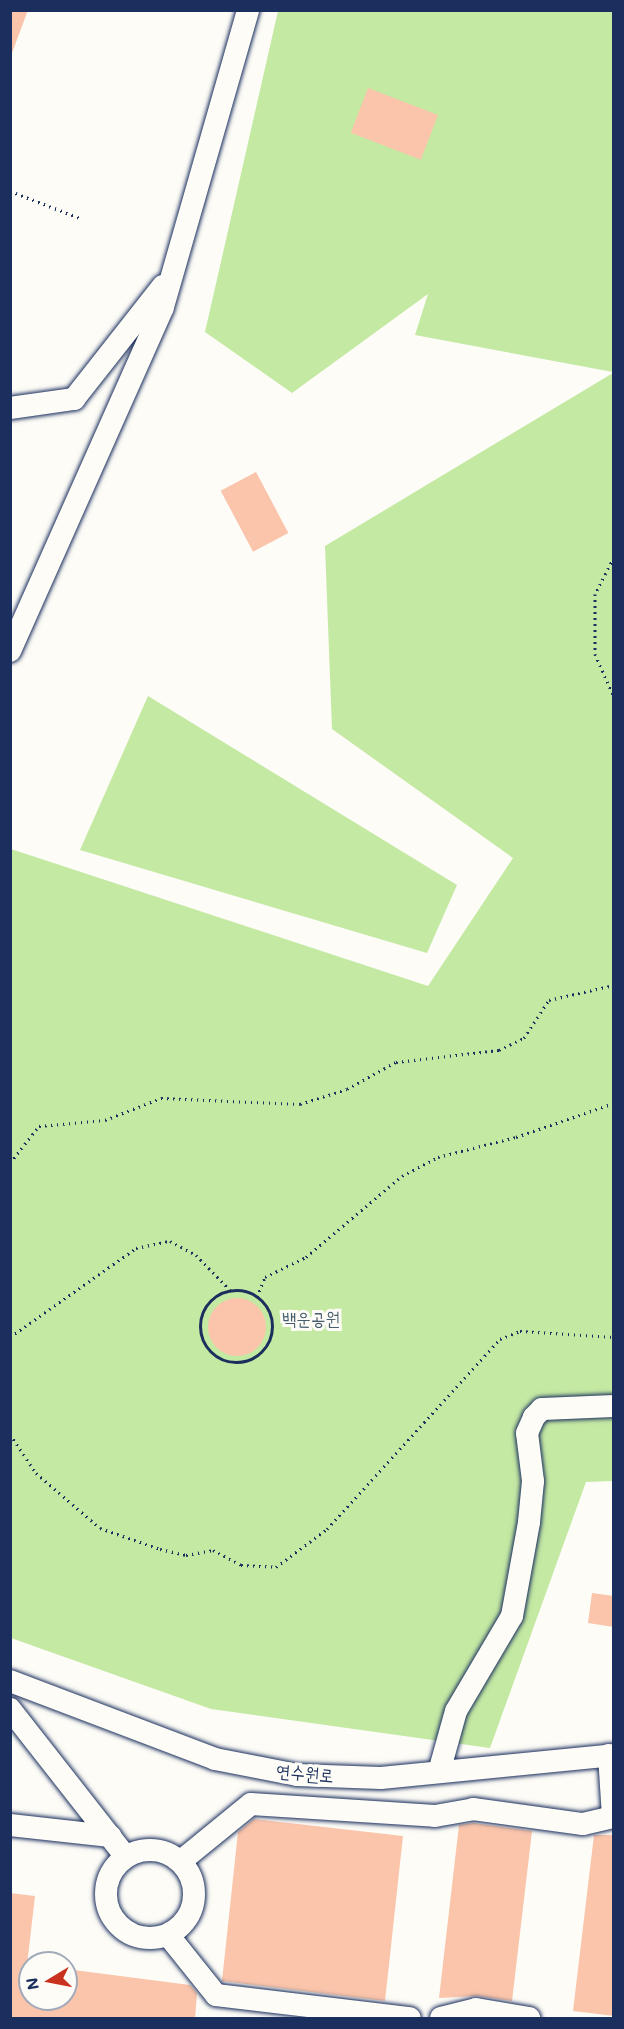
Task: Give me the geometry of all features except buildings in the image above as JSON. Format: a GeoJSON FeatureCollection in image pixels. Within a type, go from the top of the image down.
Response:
{"type":"FeatureCollection","features":[{"type":"Feature","properties":{"kind":"street"},"geometry":{"type":"LineString","coordinates":[[10,651],[98,459],[173,273],[248,10]]}},
{"type":"Feature","properties":{"kind":"street"},"geometry":{"type":"LineString","coordinates":[[10,408],[74,399],[173,273]]}},
{"type":"Feature","properties":{"kind":"street"},"geometry":{"type":"LineString","coordinates":[[439,1772],[456,1711],[512,1616],[529,1522],[533,1481],[527,1433],[534,1417],[542,1409],[614,1406]]}},
{"type":"Feature","properties":{"kind":"street","name":"연수원로"},"geometry":{"type":"LineString","coordinates":[[10,1681],[215,1759],[297,1775],[381,1778],[611,1755]]}},
{"type":"Feature","properties":{"kind":"street"},"geometry":{"type":"LineString","coordinates":[[10,1709],[126,1857]]}},
{"type":"Feature","properties":{"kind":"street"},"geometry":{"type":"LineString","coordinates":[[181,1862],[251,1804],[435,1816],[473,1809],[583,1824],[613,1817],[611,1755]]}},
{"type":"Feature","properties":{"kind":"street"},"geometry":{"type":"LineString","coordinates":[[10,1824],[110,1836]]}},
{"type":"Feature","properties":{"kind":"street"},"geometry":{"type":"LineString","coordinates":[[154,1850],[181,1862],[194,1887],[194,1902],[185,1922],[168,1935],[154,1939],[133,1935],[115,1922],[108,1909],[108,1880],[126,1857],[154,1850]]}},
{"type":"Feature","properties":{"kind":"street"},"geometry":{"type":"LineString","coordinates":[[168,1935],[216,1995],[410,2019]]}},
{"type":"Feature","properties":{"kind":"street"},"geometry":{"type":"LineString","coordinates":[[441,2019],[476,2009],[529,2019]]}},
{"type":"Feature","properties":{"kind":"path"},"geometry":{"type":"LineString","coordinates":[[10,191],[80,218]]}},
{"type":"Feature","properties":{"kind":"path"},"geometry":{"type":"LineString","coordinates":[[614,557],[595,594],[595,654],[614,697]]}},
{"type":"Feature","properties":{"kind":"path"},"geometry":{"type":"LineString","coordinates":[[10,1163],[39,1126],[105,1120],[161,1098],[300,1104],[346,1089],[396,1062],[499,1050],[524,1038],[549,1000],[614,986]]}},
{"type":"Feature","properties":{"kind":"path"},"geometry":{"type":"LineString","coordinates":[[257,1297],[265,1277],[306,1257],[402,1176],[438,1156],[516,1137],[614,1103]]}},
{"type":"Feature","properties":{"kind":"path"},"geometry":{"type":"LineString","coordinates":[[10,1337],[135,1248],[170,1241],[196,1255],[230,1290],[257,1297],[272,1319],[268,1343],[251,1360],[227,1361],[207,1347],[200,1324],[209,1302],[230,1290]]}},
{"type":"Feature","properties":{"kind":"path"},"geometry":{"type":"LineString","coordinates":[[10,1434],[36,1473],[100,1528],[160,1549],[186,1555],[213,1550],[241,1565],[276,1567],[327,1529],[500,1339],[520,1331],[614,1337]]}},
{"type":"Feature","properties":{"kind":"green space"},"geometry":{"type":"Polygon","coordinates":[[[278,11],[613,11],[613,372],[415,335],[428,294],[292,393],[205,332],[278,11]]]}},
{"type":"Feature","properties":{"kind":"green space","name":"백운공원"},"geometry":{"type":"Polygon","coordinates":[[[613,373],[613,1481],[586,1482],[490,1748],[211,1709],[11,1638],[11,849],[428,986],[513,858],[332,729],[325,546],[613,373]]]}},
{"type":"Feature","properties":{"kind":"green space"},"geometry":{"type":"Polygon","coordinates":[[[148,696],[457,885],[427,953],[80,850],[148,696]]]}}]}
